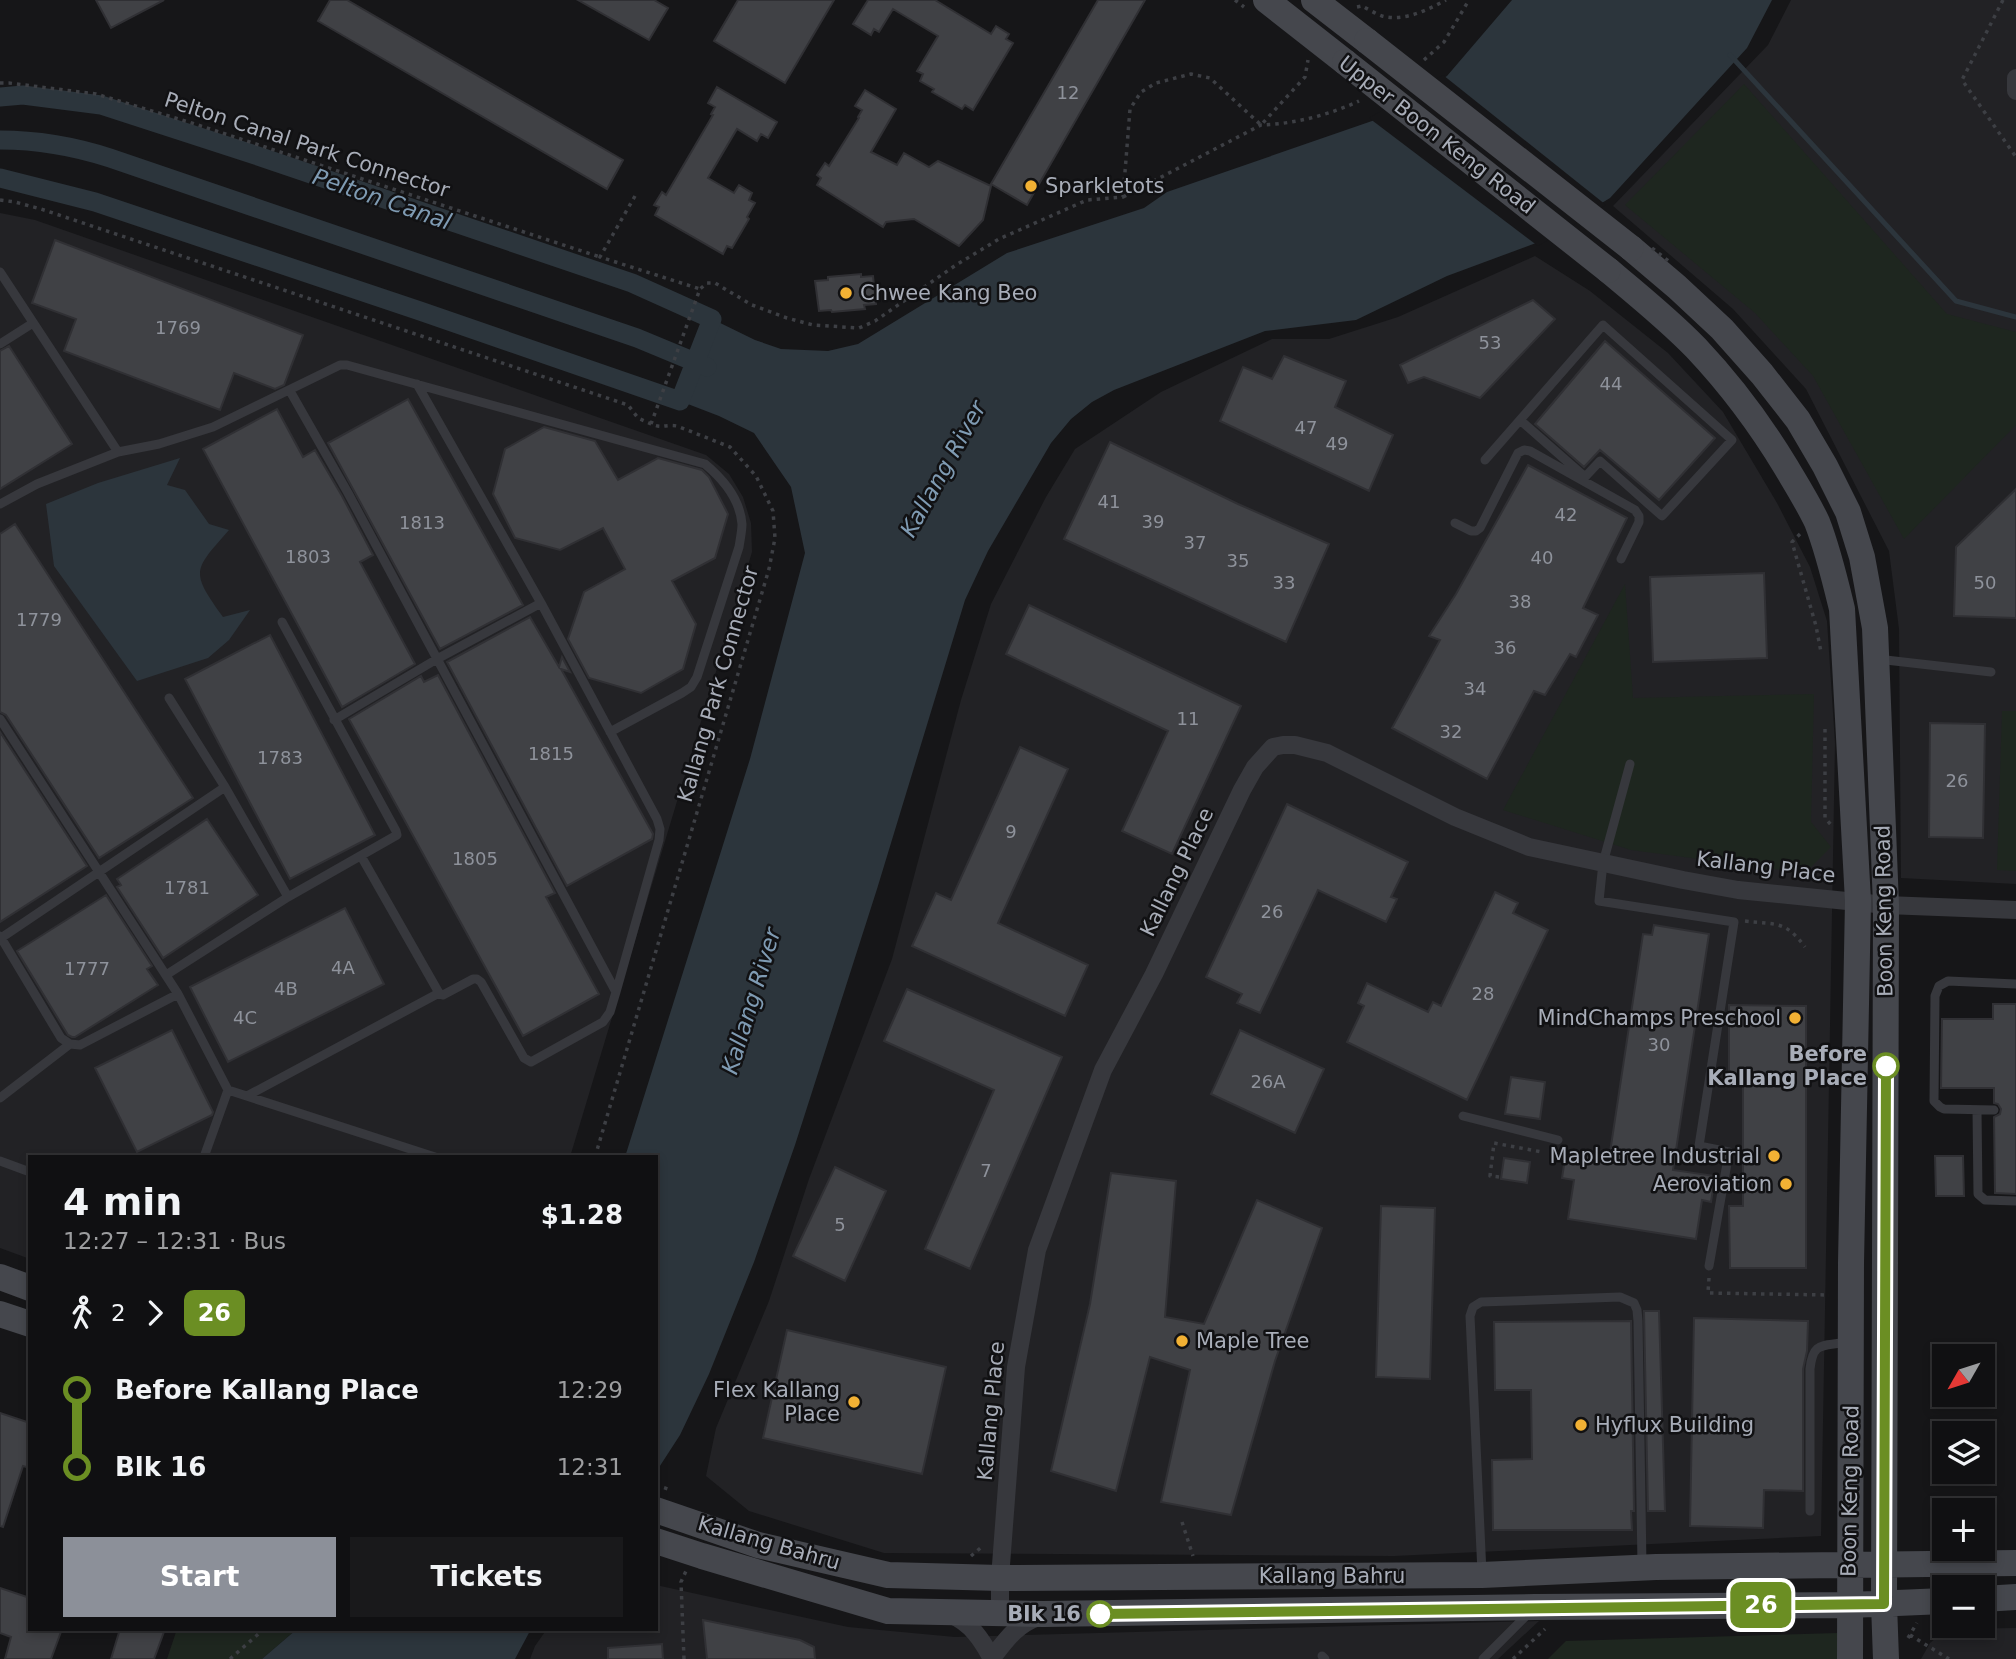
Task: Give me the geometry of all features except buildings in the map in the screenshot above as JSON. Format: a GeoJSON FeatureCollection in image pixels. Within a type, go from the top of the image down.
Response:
{"type":"FeatureCollection","features":[{"type":"Feature","properties":{"kind":"main road","name":"Upper Boon Keng Road"},"geometry":{"type":"LineString","coordinates":[[1266,0],[1608,270]]}},
{"type":"Feature","properties":{"kind":"main road","name":"Upper Boon Keng Road"},"geometry":{"type":"LineString","coordinates":[[1314,0],[1631,248]]}},
{"type":"Feature","properties":{"kind":"main road","name":"Boon Keng Road"},"geometry":{"type":"LineString","coordinates":[[1631,248],[1722,329],[1798,420],[1848,512],[1863,557],[1875,628],[1886,905],[1884,1604],[1895,1651]]}},
{"type":"Feature","properties":{"kind":"main road","name":"Boon Keng Road"},"geometry":{"type":"LineString","coordinates":[[1608,270],[1686,339],[1738,396],[1767,437],[1816,522],[1833,570],[1842,609],[1857,901],[1850,1659]]}},
{"type":"Feature","properties":{"kind":"main road"},"geometry":{"type":"LineString","coordinates":[[0,1277],[28,1287]]}},
{"type":"Feature","properties":{"kind":"main road"},"geometry":{"type":"LineString","coordinates":[[0,1314],[28,1323]]}},
{"type":"Feature","properties":{"kind":"main road","name":"Kallang Bahru"},"geometry":{"type":"LineString","coordinates":[[667,1505],[758,1545],[888,1575],[1000,1578],[1482,1575],[1642,1568],[2016,1563]]}},
{"type":"Feature","properties":{"kind":"main road","name":"Kallang Bahru"},"geometry":{"type":"LineString","coordinates":[[658,1542],[888,1611],[1542,1616],[1932,1602]]}},
{"type":"Feature","properties":{"kind":"main road"},"geometry":{"type":"LineString","coordinates":[[1995,1598],[2016,1597]]}},
{"type":"Feature","properties":{"kind":"street"},"geometry":{"type":"LineString","coordinates":[[2016,78],[2016,90]]}},
{"type":"Feature","properties":{"kind":"street","name":"Kallang Place"},"geometry":{"type":"LineString","coordinates":[[1000,1612],[1000,1578],[1016,1367],[1037,1250],[1103,1070],[1154,974],[1242,790],[1263,757],[1273,747],[1295,745],[1327,753],[1455,817],[1530,847],[1735,889],[1886,905],[2016,910]]}},
{"type":"Feature","properties":{"kind":"street","name":"Kallang Bahru"},"geometry":{"type":"LineString","coordinates":[[944,1612],[969,1625],[992,1659],[1011,1633],[1022,1624],[1043,1614]]}},
{"type":"Feature","properties":{"kind":"lane"},"geometry":{"type":"LineString","coordinates":[[0,272],[118,453]]}},
{"type":"Feature","properties":{"kind":"lane"},"geometry":{"type":"LineString","coordinates":[[0,344],[33,323]]}},
{"type":"Feature","properties":{"kind":"lane"},"geometry":{"type":"LineString","coordinates":[[1485,460],[1603,325],[1732,440],[1662,516],[1600,461],[1585,477],[1520,420]]}},
{"type":"Feature","properties":{"kind":"lane"},"geometry":{"type":"LineString","coordinates":[[0,504],[37,484],[118,453],[159,444],[213,427],[340,365],[705,464],[723,480],[736,501],[742,524],[739,547],[698,677],[691,687],[682,693],[610,732]]}},
{"type":"Feature","properties":{"kind":"lane"},"geometry":{"type":"LineString","coordinates":[[247,1096],[439,993],[443,995],[473,979],[477,979],[524,1058],[531,1062],[603,1022],[610,1012],[659,840],[657,819],[541,603],[417,384]]}},
{"type":"Feature","properties":{"kind":"lane"},"geometry":{"type":"LineString","coordinates":[[290,391],[348,493],[616,992]]}},
{"type":"Feature","properties":{"kind":"lane"},"geometry":{"type":"LineString","coordinates":[[1455,523],[1471,531],[1480,528],[1518,453],[1530,451],[1634,510],[1639,516],[1639,522],[1620,559]]}},
{"type":"Feature","properties":{"kind":"lane"},"geometry":{"type":"LineString","coordinates":[[334,720],[437,659],[541,603]]}},
{"type":"Feature","properties":{"kind":"lane"},"geometry":{"type":"LineString","coordinates":[[166,975],[288,897],[397,833],[282,622]]}},
{"type":"Feature","properties":{"kind":"lane"},"geometry":{"type":"LineString","coordinates":[[1876,659],[1991,672]]}},
{"type":"Feature","properties":{"kind":"lane"},"geometry":{"type":"LineString","coordinates":[[169,698],[225,787],[288,897]]}},
{"type":"Feature","properties":{"kind":"lane"},"geometry":{"type":"LineString","coordinates":[[0,719],[178,994],[228,1090],[429,1155]]}},
{"type":"Feature","properties":{"kind":"lane"},"geometry":{"type":"LineString","coordinates":[[1630,764],[1603,863],[1599,901],[1734,922],[1699,1146],[1730,1152],[1709,1266]]}},
{"type":"Feature","properties":{"kind":"lane"},"geometry":{"type":"LineString","coordinates":[[178,994],[80,1045],[70,1044],[61,1038],[0,937],[225,787]]}},
{"type":"Feature","properties":{"kind":"lane"},"geometry":{"type":"LineString","coordinates":[[361,856],[439,993]]}},
{"type":"Feature","properties":{"kind":"lane"},"geometry":{"type":"LineString","coordinates":[[1994,1110],[1944,1109],[1934,1101],[1937,990],[1942,983],[1948,981],[2016,984]]}},
{"type":"Feature","properties":{"kind":"lane"},"geometry":{"type":"LineString","coordinates":[[0,1098],[70,1044]]}},
{"type":"Feature","properties":{"kind":"lane"},"geometry":{"type":"LineString","coordinates":[[205,1155],[228,1090]]}},
{"type":"Feature","properties":{"kind":"lane"},"geometry":{"type":"LineString","coordinates":[[1977,1110],[1978,1194],[1984,1200],[2016,1201]]}},
{"type":"Feature","properties":{"kind":"lane"},"geometry":{"type":"LineString","coordinates":[[1463,1116],[1558,1140]]}},
{"type":"Feature","properties":{"kind":"lane"},"geometry":{"type":"LineString","coordinates":[[0,1161],[28,1171]]}},
{"type":"Feature","properties":{"kind":"lane"},"geometry":{"type":"LineString","coordinates":[[1482,1575],[1470,1316],[1473,1307],[1481,1302],[1620,1297],[1634,1303],[1638,1321],[1642,1568]]}},
{"type":"Feature","properties":{"kind":"lane"},"geometry":{"type":"LineString","coordinates":[[1810,1511],[1812,1353],[1818,1348],[1852,1342]]}},
{"type":"Feature","properties":{"kind":"lane"},"geometry":{"type":"LineString","coordinates":[[1483,1659],[1542,1616]]}},
{"type":"Feature","properties":{"kind":"path"},"geometry":{"type":"LineString","coordinates":[[1349,9],[1362,6],[1382,16],[1401,18],[1446,0]]}},
{"type":"Feature","properties":{"kind":"path"},"geometry":{"type":"LineString","coordinates":[[2003,0],[1962,80],[2016,157]]}},
{"type":"Feature","properties":{"kind":"path"},"geometry":{"type":"LineString","coordinates":[[0,200],[41,209],[628,405],[638,418],[651,424],[700,289],[707,283],[715,283],[752,305],[787,318],[813,325],[859,328],[875,321],[999,239],[1087,200],[1124,197],[1261,125],[1305,77],[1309,57]]}},
{"type":"Feature","properties":{"kind":"path"},"geometry":{"type":"LineString","coordinates":[[1124,197],[1130,109],[1141,92],[1156,83],[1191,74],[1210,78],[1261,125]]}},
{"type":"Feature","properties":{"kind":"path","name":"Pelton Canal Park Connector"},"geometry":{"type":"LineString","coordinates":[[0,83],[96,94],[600,257]]}},
{"type":"Feature","properties":{"kind":"path"},"geometry":{"type":"LineString","coordinates":[[635,196],[600,257],[700,289]]}},
{"type":"Feature","properties":{"kind":"path","name":"Kallang Park Connector"},"geometry":{"type":"LineString","coordinates":[[596,1155],[769,569],[775,538],[773,511],[768,499],[756,476],[730,447],[677,426],[661,428],[651,424]]}},
{"type":"Feature","properties":{"kind":"path"},"geometry":{"type":"LineString","coordinates":[[1801,534],[1791,542],[1816,626],[1823,663]]}},
{"type":"Feature","properties":{"kind":"path"},"geometry":{"type":"LineString","coordinates":[[1825,723],[1825,818],[1836,831]]}},
{"type":"Feature","properties":{"kind":"path"},"geometry":{"type":"LineString","coordinates":[[1735,889],[1734,919],[1786,926],[1805,947]]}},
{"type":"Feature","properties":{"kind":"path"},"geometry":{"type":"LineString","coordinates":[[1499,1177],[1490,1177],[1494,1143],[1542,1152]]}},
{"type":"Feature","properties":{"kind":"path"},"geometry":{"type":"LineString","coordinates":[[1709,1266],[1708,1293],[1838,1295]]}},
{"type":"Feature","properties":{"kind":"path"},"geometry":{"type":"LineString","coordinates":[[658,1489],[667,1505]]}},
{"type":"Feature","properties":{"kind":"path"},"geometry":{"type":"LineString","coordinates":[[1182,1522],[1194,1559]]}},
{"type":"Feature","properties":{"kind":"path"},"geometry":{"type":"LineString","coordinates":[[970,1557],[985,1545],[989,1536]]}},
{"type":"Feature","properties":{"kind":"path"},"geometry":{"type":"LineString","coordinates":[[684,1659],[681,1581],[686,1570]]}},
{"type":"Feature","properties":{"kind":"path"},"geometry":{"type":"LineString","coordinates":[[1513,1659],[1542,1616]]}},
{"type":"Feature","properties":{"kind":"path"},"geometry":{"type":"LineString","coordinates":[[1895,1651],[1910,1635],[1919,1619]]}},
{"type":"Feature","properties":{"kind":"path"},"geometry":{"type":"LineString","coordinates":[[230,1659],[262,1631]]}},
{"type":"Feature","properties":{"kind":"path"},"geometry":{"type":"LineString","coordinates":[[1910,1635],[1949,1659]]}},
{"type":"Feature","properties":{"kind":"shaded area"},"geometry":{"type":"Polygon","coordinates":[[[1791,0],[2016,0],[2016,884],[1901,878],[1899,629],[1889,551],[1806,389],[1733,309],[1613,206],[1768,45],[1791,0]]]}},
{"type":"Feature","properties":{"kind":"shaded area"},"geometry":{"type":"Polygon","coordinates":[[[1744,84],[1947,314],[2016,332],[2016,425],[1904,539],[1813,376],[1755,313],[1625,205],[1744,84]]]}},
{"type":"Feature","properties":{"kind":"shaded area"},"geometry":{"type":"Polygon","coordinates":[[[0,213],[35,220],[706,455],[729,474],[743,497],[751,523],[752,552],[571,1155],[28,1155],[28,1258],[0,1248],[0,213]]]}},
{"type":"Feature","properties":{"kind":"shaded area"},"geometry":{"type":"Polygon","coordinates":[[[1535,256],[1590,291],[1668,353],[1723,412],[1777,503],[1810,567],[1827,621],[1835,743],[1821,1536],[1394,1556],[884,1553],[749,1511],[706,1476],[716,1428],[769,1301],[809,1179],[892,959],[961,700],[991,604],[1046,497],[1075,449],[1161,392],[1272,339],[1329,339],[1398,317],[1535,256]]]}},
{"type":"Feature","properties":{"kind":"shaded area"},"geometry":{"type":"Polygon","coordinates":[[[1625,584],[1633,698],[1814,694],[1811,822],[1831,847],[1805,873],[1631,850],[1503,810],[1625,584]]]}},
{"type":"Feature","properties":{"kind":"shaded area"},"geometry":{"type":"Polygon","coordinates":[[[2002,711],[2016,711],[2016,871],[1997,870],[2002,711]]]}},
{"type":"Feature","properties":{"kind":"shaded area"},"geometry":{"type":"Polygon","coordinates":[[[658,1585],[848,1627],[955,1637],[1539,1621],[1498,1659],[530,1659],[546,1631],[658,1631],[658,1585]]]}},
{"type":"Feature","properties":{"kind":"shaded area"},"geometry":{"type":"Polygon","coordinates":[[[1995,1628],[2016,1628],[2016,1659],[1921,1659],[1936,1638],[1995,1638],[1995,1628]]]}},
{"type":"Feature","properties":{"kind":"shaded area"},"geometry":{"type":"Polygon","coordinates":[[[176,1631],[295,1631],[262,1659],[167,1659],[176,1631]]]}},
{"type":"Feature","properties":{"kind":"shaded area"},"geometry":{"type":"Polygon","coordinates":[[[1838,1633],[1839,1659],[1548,1659],[1566,1641],[1838,1633]]]}},
{"type":"Feature","properties":{"kind":"water","name":"Kallang River"},"geometry":{"type":"Polygon","coordinates":[[[1512,0],[1772,0],[1747,48],[1610,198],[1536,243],[1447,276],[1356,320],[1265,331],[1114,390],[1092,402],[1071,419],[1051,443],[988,551],[965,600],[877,889],[795,1145],[754,1262],[709,1374],[680,1435],[658,1469],[658,1155],[626,1155],[750,759],[805,553],[791,487],[754,433],[680,401],[712,319],[755,340],[781,349],[828,351],[858,344],[1007,253],[1144,208],[1167,192],[1372,121],[1447,76],[1512,0]]]}},
{"type":"Feature","properties":{"kind":"water"},"geometry":{"type":"Polygon","coordinates":[[[180,458],[167,485],[185,490],[209,524],[229,530],[203,563],[200,572],[205,590],[223,617],[250,610],[229,640],[208,658],[137,681],[54,566],[46,504],[98,483],[180,458]]]}},
{"type":"Feature","properties":{"kind":"water"},"geometry":{"type":"Polygon","coordinates":[[[295,1631],[530,1631],[515,1659],[262,1659],[295,1631]]]}},
{"type":"Feature","properties":{"kind":"pier"},"geometry":{"type":"Polygon","coordinates":[[[1443,75],[1606,205],[1538,246],[1369,118],[1443,75]]]}},
{"type":"Feature","properties":{"kind":"waterway"},"geometry":{"type":"LineString","coordinates":[[1730,55],[1956,301],[2016,317]]}},
{"type":"Feature","properties":{"kind":"waterway","name":"Pelton Canal"},"geometry":{"type":"LineString","coordinates":[[0,97],[23,95],[101,105],[632,283],[712,319],[680,401],[95,202],[0,178]]}},
{"type":"Feature","properties":{"kind":"waterway","name":"Pelton Canal"},"geometry":{"type":"LineString","coordinates":[[0,140],[55,144],[110,158],[637,338],[707,367]]}},
{"type":"Feature","properties":{"kind":"bus line","name":"26"},"geometry":{"type":"LineString","coordinates":[[1100,1614],[1884,1604],[1886,1066]]}},
{"type":"Feature","properties":{"kind":"place","name":"Sparkletots"},"geometry":{"type":"Point","coordinates":[1031,186]}},
{"type":"Feature","properties":{"kind":"place","name":"Chwee Kang Beo"},"geometry":{"type":"Point","coordinates":[846,293]}},
{"type":"Feature","properties":{"kind":"place","name":"MindChamps Preschool"},"geometry":{"type":"Point","coordinates":[1795,1018]}},
{"type":"Feature","properties":{"kind":"place","name":"Before Kallang Place"},"geometry":{"type":"Point","coordinates":[1886,1066]}},
{"type":"Feature","properties":{"kind":"place","name":"Mapletree Industrial"},"geometry":{"type":"Point","coordinates":[1774,1156]}},
{"type":"Feature","properties":{"kind":"place","name":"Aeroviation"},"geometry":{"type":"Point","coordinates":[1786,1184]}},
{"type":"Feature","properties":{"kind":"place","name":"Maple Tree"},"geometry":{"type":"Point","coordinates":[1182,1341]}},
{"type":"Feature","properties":{"kind":"place","name":"Flex Kallang Place"},"geometry":{"type":"Point","coordinates":[854,1402]}},
{"type":"Feature","properties":{"kind":"place","name":"Hyflux Building"},"geometry":{"type":"Point","coordinates":[1581,1425]}},
{"type":"Feature","properties":{"kind":"place","name":"Blk 16"},"geometry":{"type":"Point","coordinates":[1100,1614]}}]}
